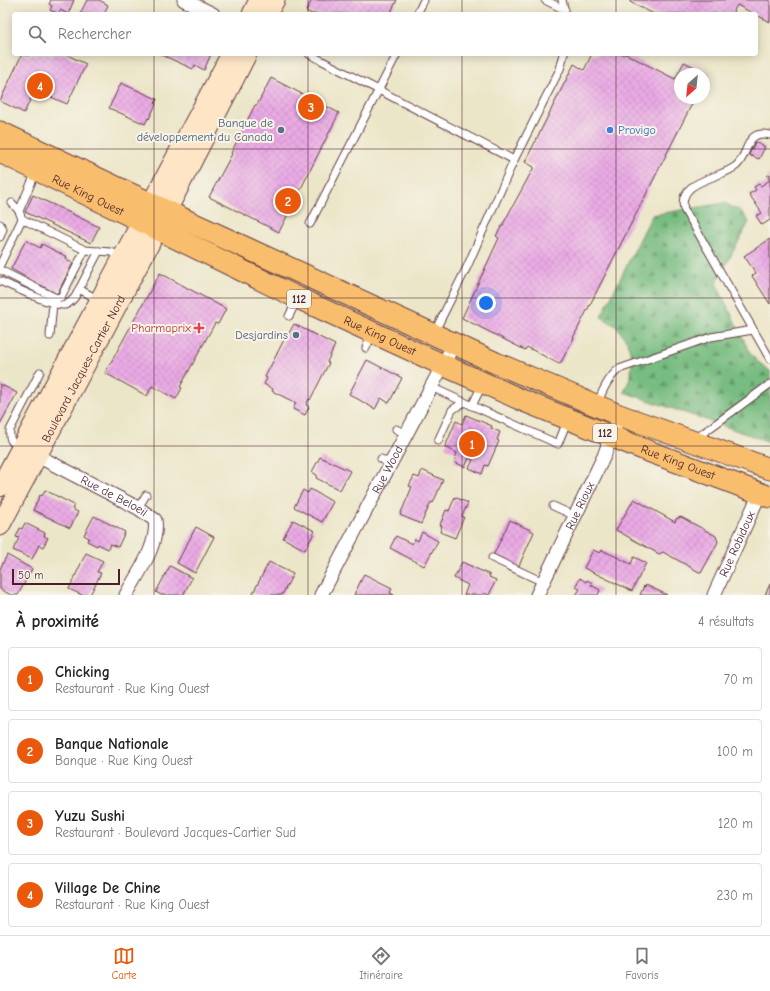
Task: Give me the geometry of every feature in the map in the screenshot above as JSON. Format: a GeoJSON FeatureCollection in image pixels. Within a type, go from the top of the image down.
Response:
{"type":"FeatureCollection","features":[{"type":"Feature","properties":{"kind":"main road"},"geometry":{"type":"LineString","coordinates":[[253,12],[259,0]]}},
{"type":"Feature","properties":{"kind":"main road"},"geometry":{"type":"LineString","coordinates":[[268,12],[274,0]]}},
{"type":"Feature","properties":{"kind":"main road"},"geometry":{"type":"LineString","coordinates":[[159,207],[230,56]]}},
{"type":"Feature","properties":{"kind":"main road"},"geometry":{"type":"LineString","coordinates":[[159,207],[246,56]]}},
{"type":"Feature","properties":{"kind":"main road","name":"Rue King Ouest"},"geometry":{"type":"LineString","coordinates":[[0,132],[433,335],[619,415],[770,470]]}},
{"type":"Feature","properties":{"kind":"main road","name":"Rue King Ouest"},"geometry":{"type":"LineString","coordinates":[[0,152],[150,226],[293,307],[369,341],[443,365],[611,436],[765,495]]}},
{"type":"Feature","properties":{"kind":"main road","name":"Boulevard Jacques-Cartier Nord"},"geometry":{"type":"LineString","coordinates":[[0,487],[29,451],[82,372],[159,207]]}},
{"type":"Feature","properties":{"kind":"main road","name":"Boulevard Jacques-Cartier Nord"},"geometry":{"type":"LineString","coordinates":[[0,526],[29,451],[74,348],[123,257],[150,226]]}},
{"type":"Feature","properties":{"kind":"street"},"geometry":{"type":"LineString","coordinates":[[184,0],[209,12]]}},
{"type":"Feature","properties":{"kind":"street","name":"Rue Wood"},"geometry":{"type":"LineString","coordinates":[[321,595],[401,431],[431,387],[454,344]]}},
{"type":"Feature","properties":{"kind":"street","name":"Rue Rioux"},"geometry":{"type":"LineString","coordinates":[[537,595],[604,456],[619,415]]}},
{"type":"Feature","properties":{"kind":"street","name":"Rue de Beloeil"},"geometry":{"type":"LineString","coordinates":[[29,451],[138,508],[155,520],[155,537],[126,595]]}},
{"type":"Feature","properties":{"kind":"street","name":"Rue Robidoux"},"geometry":{"type":"LineString","coordinates":[[714,595],[765,495]]}},
{"type":"Feature","properties":{"kind":"lane"},"geometry":{"type":"LineString","coordinates":[[418,12],[424,0]]}},
{"type":"Feature","properties":{"kind":"lane"},"geometry":{"type":"LineString","coordinates":[[545,0],[565,12]]}},
{"type":"Feature","properties":{"kind":"lane"},"geometry":{"type":"LineString","coordinates":[[562,0],[565,12]]}},
{"type":"Feature","properties":{"kind":"lane"},"geometry":{"type":"LineString","coordinates":[[313,56],[514,160]]}},
{"type":"Feature","properties":{"kind":"lane"},"geometry":{"type":"LineString","coordinates":[[310,224],[396,56]]}},
{"type":"Feature","properties":{"kind":"lane"},"geometry":{"type":"LineString","coordinates":[[433,335],[467,267],[514,160],[560,69],[563,56]]}},
{"type":"Feature","properties":{"kind":"lane"},"geometry":{"type":"LineString","coordinates":[[770,135],[759,134],[752,137],[741,161],[735,167],[696,183],[688,190],[684,197],[684,209],[770,359]]}},
{"type":"Feature","properties":{"kind":"lane"},"geometry":{"type":"LineString","coordinates":[[19,211],[37,170]]}},
{"type":"Feature","properties":{"kind":"lane"},"geometry":{"type":"LineString","coordinates":[[12,203],[19,211],[22,219],[85,250],[111,252],[123,257]]}},
{"type":"Feature","properties":{"kind":"lane"},"geometry":{"type":"LineString","coordinates":[[0,265],[22,219]]}},
{"type":"Feature","properties":{"kind":"lane"},"geometry":{"type":"LineString","coordinates":[[0,224],[3,229],[0,237]]}},
{"type":"Feature","properties":{"kind":"lane"},"geometry":{"type":"LineString","coordinates":[[0,270],[56,298],[59,298],[85,250]]}},
{"type":"Feature","properties":{"kind":"lane"},"geometry":{"type":"LineString","coordinates":[[0,281],[53,303],[64,305],[71,303],[99,251]]}},
{"type":"Feature","properties":{"kind":"lane"},"geometry":{"type":"LineString","coordinates":[[79,289],[100,300]]}},
{"type":"Feature","properties":{"kind":"lane"},"geometry":{"type":"LineString","coordinates":[[50,336],[53,303]]}},
{"type":"Feature","properties":{"kind":"lane"},"geometry":{"type":"LineString","coordinates":[[597,406],[607,383],[613,374],[619,369],[711,338],[754,330]]}},
{"type":"Feature","properties":{"kind":"lane"},"geometry":{"type":"LineString","coordinates":[[74,348],[82,372]]}},
{"type":"Feature","properties":{"kind":"lane"},"geometry":{"type":"LineString","coordinates":[[29,451],[12,443],[9,437],[10,430],[40,372]]}},
{"type":"Feature","properties":{"kind":"lane"},"geometry":{"type":"LineString","coordinates":[[472,406],[483,383]]}},
{"type":"Feature","properties":{"kind":"lane"},"geometry":{"type":"LineString","coordinates":[[691,442],[770,384]]}},
{"type":"Feature","properties":{"kind":"lane"},"geometry":{"type":"LineString","coordinates":[[431,387],[558,444],[568,418]]}},
{"type":"Feature","properties":{"kind":"lane"},"geometry":{"type":"LineString","coordinates":[[438,441],[452,410],[464,402]]}},
{"type":"Feature","properties":{"kind":"lane"},"geometry":{"type":"LineString","coordinates":[[138,508],[146,495]]}},
{"type":"Feature","properties":{"kind":"lane"},"geometry":{"type":"LineString","coordinates":[[553,506],[575,516]]}},
{"type":"Feature","properties":{"kind":"lane"},"geometry":{"type":"LineString","coordinates":[[492,558],[543,582]]}},
{"type":"Feature","properties":{"kind":"green space"},"geometry":{"type":"Polygon","coordinates":[[[724,203],[741,211],[749,222],[716,283],[750,353],[757,361],[770,371],[770,442],[624,392],[631,376],[632,358],[627,341],[616,326],[601,317],[652,215],[724,203]]]}},
{"type":"Feature","properties":{"kind":"building"},"geometry":{"type":"Polygon","coordinates":[[[51,0],[74,0],[69,12],[60,10],[60,12],[54,12],[50,10],[52,6],[49,4],[51,0]]]}},
{"type":"Feature","properties":{"kind":"building"},"geometry":{"type":"Polygon","coordinates":[[[87,0],[99,0],[108,5],[105,12],[81,12],[87,0]]]}},
{"type":"Feature","properties":{"kind":"building"},"geometry":{"type":"Polygon","coordinates":[[[312,0],[397,0],[391,12],[306,11],[312,0]]]}},
{"type":"Feature","properties":{"kind":"building"},"geometry":{"type":"Polygon","coordinates":[[[631,0],[770,0],[770,22],[758,16],[758,12],[751,12],[737,5],[733,12],[650,12],[630,2],[631,0]]]}},
{"type":"Feature","properties":{"kind":"building"},"geometry":{"type":"Polygon","coordinates":[[[21,56],[69,56],[86,64],[67,104],[35,90],[24,113],[0,101],[21,56]]]}},
{"type":"Feature","properties":{"kind":"building"},"geometry":{"type":"Polygon","coordinates":[[[164,56],[210,56],[204,70],[195,65],[193,69],[164,56]]]}},
{"type":"Feature","properties":{"kind":"building"},"geometry":{"type":"Polygon","coordinates":[[[591,56],[630,56],[674,78],[674,104],[692,104],[574,338],[559,364],[527,347],[525,350],[462,318],[499,238],[496,236],[504,225],[503,224],[534,167],[525,162],[574,64],[584,70],[591,56]]]}},
{"type":"Feature","properties":{"kind":"building"},"geometry":{"type":"Polygon","coordinates":[[[684,62],[696,68],[681,68],[684,62]]]}},
{"type":"Feature","properties":{"kind":"building"},"geometry":{"type":"Polygon","coordinates":[[[271,78],[339,113],[279,232],[209,197],[232,154],[231,153],[255,105],[257,105],[271,78]]]}},
{"type":"Feature","properties":{"kind":"building"},"geometry":{"type":"Polygon","coordinates":[[[121,83],[157,99],[149,119],[148,118],[145,124],[109,108],[121,83]]]}},
{"type":"Feature","properties":{"kind":"building"},"geometry":{"type":"Polygon","coordinates":[[[755,142],[765,147],[759,159],[749,155],[755,142]]]}},
{"type":"Feature","properties":{"kind":"building"},"geometry":{"type":"Polygon","coordinates":[[[770,180],[770,220],[762,225],[756,216],[762,213],[749,194],[756,190],[754,187],[759,184],[761,186],[770,180]]]}},
{"type":"Feature","properties":{"kind":"building"},"geometry":{"type":"Polygon","coordinates":[[[33,195],[99,227],[91,243],[25,212],[33,195]]]}},
{"type":"Feature","properties":{"kind":"building"},"geometry":{"type":"Polygon","coordinates":[[[770,239],[770,304],[752,276],[756,273],[744,256],[770,239]]]}},
{"type":"Feature","properties":{"kind":"building"},"geometry":{"type":"Polygon","coordinates":[[[26,240],[40,248],[42,244],[67,257],[66,259],[73,263],[57,294],[11,269],[26,240]]]}},
{"type":"Feature","properties":{"kind":"building"},"geometry":{"type":"Polygon","coordinates":[[[160,273],[226,309],[218,324],[215,323],[180,387],[182,388],[176,399],[152,386],[147,396],[105,373],[160,273]]]}},
{"type":"Feature","properties":{"kind":"building"},"geometry":{"type":"Polygon","coordinates":[[[294,324],[335,345],[327,362],[329,363],[306,405],[309,407],[305,415],[293,409],[296,403],[272,391],[273,389],[264,384],[267,378],[265,377],[287,334],[288,335],[294,324]]]}},
{"type":"Feature","properties":{"kind":"building"},"geometry":{"type":"Polygon","coordinates":[[[367,360],[402,378],[389,403],[381,398],[375,409],[349,394],[367,360]]]}},
{"type":"Feature","properties":{"kind":"building"},"geometry":{"type":"Polygon","coordinates":[[[0,384],[17,393],[0,424],[0,384]]]}},
{"type":"Feature","properties":{"kind":"building"},"geometry":{"type":"Polygon","coordinates":[[[466,415],[492,426],[491,428],[500,432],[497,440],[499,441],[488,466],[485,465],[482,474],[469,468],[473,460],[469,458],[465,467],[454,462],[457,453],[445,447],[456,421],[462,424],[466,415]]]}},
{"type":"Feature","properties":{"kind":"building"},"geometry":{"type":"Polygon","coordinates":[[[320,457],[350,471],[340,490],[316,478],[317,475],[312,472],[320,457]]]}},
{"type":"Feature","properties":{"kind":"building"},"geometry":{"type":"Polygon","coordinates":[[[422,470],[443,480],[433,503],[431,502],[421,524],[400,515],[412,487],[409,486],[414,476],[419,478],[422,470]]]}},
{"type":"Feature","properties":{"kind":"building"},"geometry":{"type":"Polygon","coordinates":[[[310,489],[333,502],[322,522],[294,507],[303,490],[308,493],[310,489]]]}},
{"type":"Feature","properties":{"kind":"building"},"geometry":{"type":"Polygon","coordinates":[[[45,490],[74,505],[72,509],[78,512],[70,528],[33,510],[40,495],[42,496],[45,490]]]}},
{"type":"Feature","properties":{"kind":"building"},"geometry":{"type":"Polygon","coordinates":[[[455,497],[468,503],[455,538],[440,532],[442,526],[440,525],[446,510],[449,511],[455,497]]]}},
{"type":"Feature","properties":{"kind":"building"},"geometry":{"type":"Polygon","coordinates":[[[634,499],[675,522],[676,519],[681,517],[716,536],[718,542],[701,573],[663,552],[659,554],[616,530],[634,499]]]}},
{"type":"Feature","properties":{"kind":"building"},"geometry":{"type":"Polygon","coordinates":[[[94,516],[125,532],[118,547],[110,544],[108,549],[87,541],[89,538],[84,535],[94,516]]]}},
{"type":"Feature","properties":{"kind":"building"},"geometry":{"type":"Polygon","coordinates":[[[293,520],[315,531],[305,550],[283,538],[293,520]]]}},
{"type":"Feature","properties":{"kind":"building"},"geometry":{"type":"Polygon","coordinates":[[[510,520],[534,532],[518,568],[493,556],[510,520]]]}},
{"type":"Feature","properties":{"kind":"building"},"geometry":{"type":"Polygon","coordinates":[[[25,523],[45,533],[44,536],[48,538],[43,547],[39,545],[32,559],[13,550],[19,538],[16,537],[20,528],[22,529],[25,523]]]}},
{"type":"Feature","properties":{"kind":"building"},"geometry":{"type":"Polygon","coordinates":[[[196,527],[214,537],[195,573],[177,563],[196,527]]]}},
{"type":"Feature","properties":{"kind":"building"},"geometry":{"type":"Polygon","coordinates":[[[422,532],[438,541],[424,566],[390,548],[396,536],[412,544],[415,539],[418,541],[422,532]]]}},
{"type":"Feature","properties":{"kind":"building"},"geometry":{"type":"Polygon","coordinates":[[[593,550],[600,553],[602,550],[631,564],[634,557],[646,563],[632,591],[584,568],[593,550]]]}},
{"type":"Feature","properties":{"kind":"building"},"geometry":{"type":"Polygon","coordinates":[[[86,553],[103,561],[97,572],[101,573],[90,595],[82,595],[69,589],[86,553]]]}},
{"type":"Feature","properties":{"kind":"building"},"geometry":{"type":"Polygon","coordinates":[[[7,555],[32,569],[18,595],[11,595],[0,589],[0,569],[7,555]]]}},
{"type":"Feature","properties":{"kind":"building"},"geometry":{"type":"Polygon","coordinates":[[[269,562],[293,574],[282,595],[256,595],[253,593],[269,562]]]}},
{"type":"Feature","properties":{"kind":"building"},"geometry":{"type":"Polygon","coordinates":[[[462,562],[490,575],[489,577],[496,580],[489,595],[484,593],[483,595],[464,595],[468,585],[454,578],[462,562]]]}},
{"type":"Feature","properties":{"kind":"building"},"geometry":{"type":"Polygon","coordinates":[[[170,566],[192,578],[183,595],[161,595],[156,592],[170,566]]]}},
{"type":"Feature","properties":{"kind":"building"},"geometry":{"type":"Polygon","coordinates":[[[364,574],[392,588],[390,593],[394,595],[354,595],[364,574]]]}},
{"type":"Feature","properties":{"kind":"building"},"geometry":{"type":"Polygon","coordinates":[[[580,578],[586,582],[587,580],[592,583],[591,585],[600,590],[598,595],[576,595],[580,589],[575,587],[580,578]]]}},
{"type":"Feature","properties":{"kind":"building"},"geometry":{"type":"Polygon","coordinates":[[[770,584],[770,595],[765,595],[770,584]]]}},
{"type":"Feature","properties":{"kind":"building"},"geometry":{"type":"Polygon","coordinates":[[[646,585],[667,595],[640,595],[644,586],[645,587],[646,585]]]}},
{"type":"Feature","properties":{"kind":"place","name":"Village De Chine"},"geometry":{"type":"Point","coordinates":[40,86]}},
{"type":"Feature","properties":{"kind":"place","name":"Yuzu Sushi"},"geometry":{"type":"Point","coordinates":[311,107]}},
{"type":"Feature","properties":{"kind":"place","name":"Banque de développement du Canada"},"geometry":{"type":"Point","coordinates":[281,130]}},
{"type":"Feature","properties":{"kind":"place","name":"Provigo"},"geometry":{"type":"Point","coordinates":[610,130]}},
{"type":"Feature","properties":{"kind":"place","name":"Banque Nationale"},"geometry":{"type":"Point","coordinates":[288,201]}},
{"type":"Feature","properties":{"kind":"place","name":"Pharmaprix"},"geometry":{"type":"Point","coordinates":[199,328]}},
{"type":"Feature","properties":{"kind":"place","name":"Desjardins"},"geometry":{"type":"Point","coordinates":[296,335]}},
{"type":"Feature","properties":{"kind":"place","name":"Chicking"},"geometry":{"type":"Point","coordinates":[472,444]}}]}
